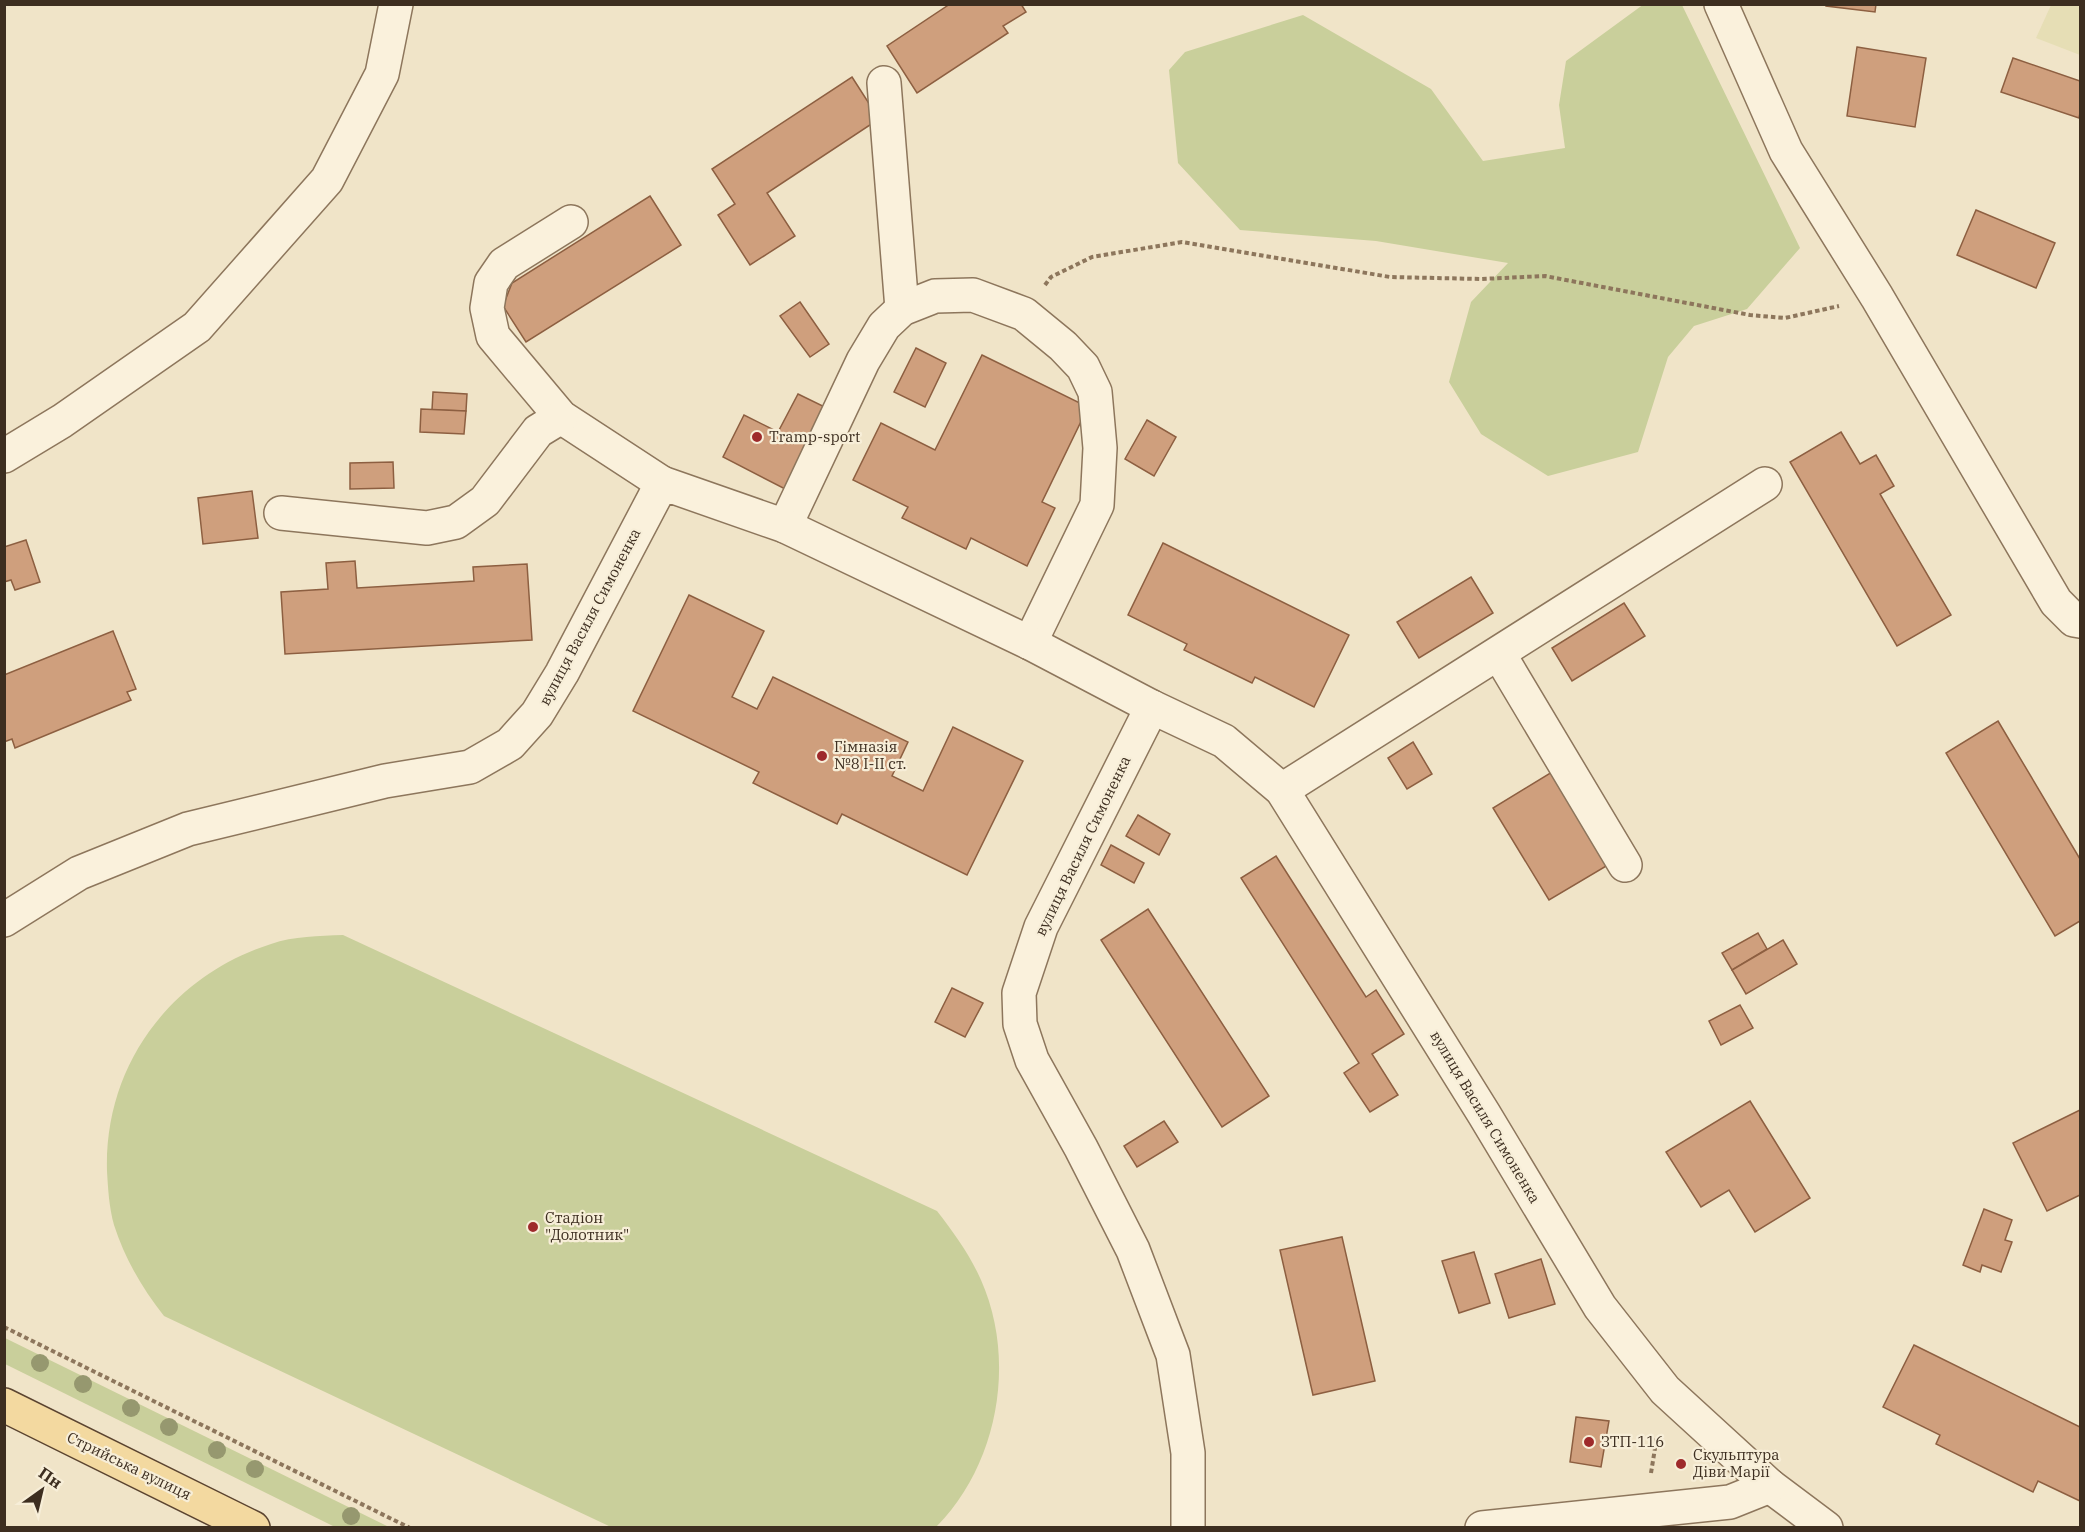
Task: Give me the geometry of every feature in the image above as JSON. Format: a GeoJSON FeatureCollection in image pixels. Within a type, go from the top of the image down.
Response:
{"type":"FeatureCollection","features":[{"type":"Feature","properties":{"kind":"main road","name":"Стрийська вулиця"},"geometry":{"type":"LineString","coordinates":[[4,1405],[253,1527]]}},
{"type":"Feature","properties":{"kind":"street"},"geometry":{"type":"LineString","coordinates":[[4,456],[62,421],[197,327],[327,180],[382,74],[396,4]]}},
{"type":"Feature","properties":{"kind":"street"},"geometry":{"type":"LineString","coordinates":[[1721,4],[1786,151],[1877,297],[2056,602],[2074,620],[2080,621]]}},
{"type":"Feature","properties":{"kind":"street"},"geometry":{"type":"LineString","coordinates":[[884,83],[902,309]]}},
{"type":"Feature","properties":{"kind":"street"},"geometry":{"type":"LineString","coordinates":[[571,222],[504,264],[491,284],[488,308],[493,336],[561,417],[662,483]]}},
{"type":"Feature","properties":{"kind":"street"},"geometry":{"type":"LineString","coordinates":[[785,526],[863,361],[884,326],[902,309],[935,296],[973,295],[1024,314],[1063,346],[1083,367],[1095,392],[1100,448],[1097,505],[1030,643]]}},
{"type":"Feature","properties":{"kind":"street"},"geometry":{"type":"LineString","coordinates":[[280,513],[427,528],[456,522],[485,501],[538,431],[561,417]]}},
{"type":"Feature","properties":{"kind":"street","name":"вулиця Василя Симоненка"},"geometry":{"type":"LineString","coordinates":[[4,920],[79,873],[188,829],[385,781],[470,767],[510,744],[537,714],[562,673],[662,483],[785,526],[1030,643],[1152,707],[1224,741],[1282,790],[1484,1114],[1599,1307],[1665,1390],[1770,1486],[1826,1527]]}},
{"type":"Feature","properties":{"kind":"street"},"geometry":{"type":"LineString","coordinates":[[1282,790],[1765,484]]}},
{"type":"Feature","properties":{"kind":"street"},"geometry":{"type":"LineString","coordinates":[[1499,654],[1625,865]]}},
{"type":"Feature","properties":{"kind":"street","name":"вулиця Василя Симоненка"},"geometry":{"type":"LineString","coordinates":[[1152,707],[1041,927],[1019,993],[1020,1024],[1032,1060],[1081,1148],[1133,1251],[1173,1354],[1188,1453],[1188,1527]]}},
{"type":"Feature","properties":{"kind":"street"},"geometry":{"type":"LineString","coordinates":[[1482,1527],[1730,1502],[1770,1486]]}},
{"type":"Feature","properties":{"kind":"path"},"geometry":{"type":"LineString","coordinates":[[1024,314],[1051,277],[1092,257],[1182,242],[1390,277],[1481,279],[1545,276],[1750,315],[1785,318],[1877,297]]}},
{"type":"Feature","properties":{"kind":"path"},"geometry":{"type":"LineString","coordinates":[[4,1327],[410,1527]]}},
{"type":"Feature","properties":{"kind":"path"},"geometry":{"type":"LineString","coordinates":[[1645,1512],[1665,1390]]}},
{"type":"Feature","properties":{"kind":"shaded area"},"geometry":{"type":"Polygon","coordinates":[[[2051,5],[2080,5],[2080,55],[2036,38],[2051,5]]]}},
{"type":"Feature","properties":{"kind":"green space"},"geometry":{"type":"Polygon","coordinates":[[[1644,4],[1682,5],[1800,248],[1747,309],[1694,326],[1668,357],[1638,452],[1548,476],[1481,434],[1449,382],[1471,302],[1508,263],[1376,241],[1240,230],[1178,163],[1169,70],[1185,52],[1303,15],[1431,89],[1483,161],[1565,148],[1559,105],[1566,61],[1644,4]]]}},
{"type":"Feature","properties":{"kind":"green space","name":"Стадіон \"Долотник\""},"geometry":{"type":"Polygon","coordinates":[[[343,935],[937,1211],[961,1244],[981,1280],[992,1311],[998,1344],[999,1378],[995,1411],[987,1444],[974,1474],[957,1503],[935,1528],[611,1527],[164,1316],[141,1284],[129,1261],[118,1238],[110,1204],[107,1171],[109,1132],[117,1095],[131,1061],[150,1030],[174,1002],[203,978],[235,959],[271,944],[289,939],[343,935]]]}},
{"type":"Feature","properties":{"kind":"green space"},"geometry":{"type":"Polygon","coordinates":[[[4,1338],[389,1527],[335,1527],[5,1364],[4,1338]]]}},
{"type":"Feature","properties":{"kind":"building"},"geometry":{"type":"Polygon","coordinates":[[[950,4],[1021,4],[1026,12],[1003,26],[1008,33],[917,93],[887,46],[950,4]]]}},
{"type":"Feature","properties":{"kind":"building"},"geometry":{"type":"Polygon","coordinates":[[[1826,4],[1876,4],[1875,12],[1826,6],[1826,4]]]}},
{"type":"Feature","properties":{"kind":"building"},"geometry":{"type":"Polygon","coordinates":[[[1857,47],[1926,58],[1915,127],[1847,116],[1857,47]]]}},
{"type":"Feature","properties":{"kind":"building"},"geometry":{"type":"Polygon","coordinates":[[[2013,58],[2080,81],[2079,118],[2001,92],[2013,58]]]}},
{"type":"Feature","properties":{"kind":"building"},"geometry":{"type":"Polygon","coordinates":[[[852,77],[879,119],[767,193],[795,236],[750,265],[718,215],[735,204],[712,169],[852,77]]]}},
{"type":"Feature","properties":{"kind":"building"},"geometry":{"type":"Polygon","coordinates":[[[650,196],[681,245],[526,342],[503,306],[512,283],[650,196]]]}},
{"type":"Feature","properties":{"kind":"building"},"geometry":{"type":"Polygon","coordinates":[[[1976,210],[2055,243],[2036,288],[1957,255],[1976,210]]]}},
{"type":"Feature","properties":{"kind":"building"},"geometry":{"type":"Polygon","coordinates":[[[800,302],[829,344],[810,357],[780,316],[800,302]]]}},
{"type":"Feature","properties":{"kind":"building"},"geometry":{"type":"Polygon","coordinates":[[[916,348],[946,363],[925,407],[894,392],[916,348]]]}},
{"type":"Feature","properties":{"kind":"building"},"geometry":{"type":"Polygon","coordinates":[[[982,355],[1088,407],[1042,502],[1055,508],[1027,566],[971,538],[966,549],[902,518],[908,507],[853,480],[881,423],[935,450],[982,355]]]}},
{"type":"Feature","properties":{"kind":"building"},"geometry":{"type":"Polygon","coordinates":[[[433,392],[467,394],[466,411],[432,410],[433,392]]]}},
{"type":"Feature","properties":{"kind":"building"},"geometry":{"type":"Polygon","coordinates":[[[798,394],[831,410],[789,491],[723,457],[744,415],[778,432],[798,394]]]}},
{"type":"Feature","properties":{"kind":"building"},"geometry":{"type":"Polygon","coordinates":[[[421,409],[466,411],[464,434],[420,432],[421,409]]]}},
{"type":"Feature","properties":{"kind":"building"},"geometry":{"type":"Polygon","coordinates":[[[1147,420],[1176,437],[1154,476],[1125,459],[1147,420]]]}},
{"type":"Feature","properties":{"kind":"building"},"geometry":{"type":"Polygon","coordinates":[[[1841,432],[1860,464],[1876,455],[1894,486],[1880,494],[1951,615],[1897,646],[1790,462],[1841,432]]]}},
{"type":"Feature","properties":{"kind":"building"},"geometry":{"type":"Polygon","coordinates":[[[393,462],[394,488],[350,489],[350,463],[393,462]]]}},
{"type":"Feature","properties":{"kind":"building"},"geometry":{"type":"Polygon","coordinates":[[[252,491],[258,538],[203,544],[198,498],[252,491]]]}},
{"type":"Feature","properties":{"kind":"building"},"geometry":{"type":"Polygon","coordinates":[[[26,540],[40,582],[15,590],[11,580],[4,582],[4,547],[26,540]]]}},
{"type":"Feature","properties":{"kind":"building"},"geometry":{"type":"Polygon","coordinates":[[[1163,543],[1349,635],[1314,707],[1255,677],[1252,683],[1184,650],[1187,644],[1128,615],[1163,543]]]}},
{"type":"Feature","properties":{"kind":"building"},"geometry":{"type":"Polygon","coordinates":[[[355,561],[357,588],[474,581],[473,567],[527,564],[532,640],[285,654],[281,592],[328,589],[326,563],[355,561]]]}},
{"type":"Feature","properties":{"kind":"building"},"geometry":{"type":"Polygon","coordinates":[[[1471,577],[1493,613],[1419,658],[1397,622],[1471,577]]]}},
{"type":"Feature","properties":{"kind":"building"},"geometry":{"type":"Polygon","coordinates":[[[689,595],[764,631],[732,697],[757,709],[773,677],[908,742],[892,776],[923,791],[953,727],[1023,761],[967,875],[842,814],[837,824],[753,783],[759,772],[633,711],[689,595]]]}},
{"type":"Feature","properties":{"kind":"building"},"geometry":{"type":"Polygon","coordinates":[[[1624,603],[1645,636],[1572,681],[1552,648],[1624,603]]]}},
{"type":"Feature","properties":{"kind":"building"},"geometry":{"type":"Polygon","coordinates":[[[113,631],[136,689],[127,692],[131,700],[15,748],[12,739],[4,742],[4,675],[113,631]]]}},
{"type":"Feature","properties":{"kind":"building"},"geometry":{"type":"Polygon","coordinates":[[[1998,721],[2080,859],[2080,921],[2055,936],[1946,753],[1998,721]]]}},
{"type":"Feature","properties":{"kind":"building"},"geometry":{"type":"Polygon","coordinates":[[[1413,742],[1432,774],[1407,789],[1388,758],[1413,742]]]}},
{"type":"Feature","properties":{"kind":"building"},"geometry":{"type":"Polygon","coordinates":[[[1552,772],[1608,865],[1549,900],[1493,808],[1552,772]]]}},
{"type":"Feature","properties":{"kind":"building"},"geometry":{"type":"Polygon","coordinates":[[[1138,815],[1170,834],[1159,855],[1126,836],[1138,815]]]}},
{"type":"Feature","properties":{"kind":"building"},"geometry":{"type":"Polygon","coordinates":[[[1111,845],[1144,863],[1134,883],[1101,865],[1111,845]]]}},
{"type":"Feature","properties":{"kind":"building"},"geometry":{"type":"Polygon","coordinates":[[[1276,856],[1366,997],[1376,990],[1404,1034],[1372,1054],[1398,1095],[1370,1112],[1344,1073],[1359,1063],[1241,878],[1276,856]]]}},
{"type":"Feature","properties":{"kind":"building"},"geometry":{"type":"Polygon","coordinates":[[[1148,909],[1269,1096],[1222,1127],[1101,940],[1148,909]]]}},
{"type":"Feature","properties":{"kind":"building"},"geometry":{"type":"Polygon","coordinates":[[[1758,933],[1767,949],[1732,970],[1722,953],[1758,933]]]}},
{"type":"Feature","properties":{"kind":"building"},"geometry":{"type":"Polygon","coordinates":[[[1783,940],[1797,964],[1746,994],[1732,970],[1783,940]]]}},
{"type":"Feature","properties":{"kind":"building"},"geometry":{"type":"Polygon","coordinates":[[[952,988],[983,1003],[965,1037],[935,1022],[952,988]]]}},
{"type":"Feature","properties":{"kind":"building"},"geometry":{"type":"Polygon","coordinates":[[[1740,1005],[1753,1028],[1721,1045],[1709,1021],[1740,1005]]]}},
{"type":"Feature","properties":{"kind":"building"},"geometry":{"type":"Polygon","coordinates":[[[1750,1101],[1810,1198],[1755,1232],[1729,1190],[1701,1207],[1666,1152],[1750,1101]]]}},
{"type":"Feature","properties":{"kind":"building"},"geometry":{"type":"Polygon","coordinates":[[[2080,1110],[2080,1195],[2047,1211],[2013,1143],[2080,1110]]]}},
{"type":"Feature","properties":{"kind":"building"},"geometry":{"type":"Polygon","coordinates":[[[1164,1121],[1178,1142],[1137,1167],[1124,1146],[1164,1121]]]}},
{"type":"Feature","properties":{"kind":"building"},"geometry":{"type":"Polygon","coordinates":[[[1984,1209],[2012,1220],[2005,1240],[2012,1242],[2001,1272],[1982,1265],[1980,1272],[1963,1265],[1984,1209]]]}},
{"type":"Feature","properties":{"kind":"building"},"geometry":{"type":"Polygon","coordinates":[[[1342,1237],[1375,1381],[1313,1395],[1280,1250],[1342,1237]]]}},
{"type":"Feature","properties":{"kind":"building"},"geometry":{"type":"Polygon","coordinates":[[[1474,1252],[1490,1303],[1459,1313],[1442,1261],[1474,1252]]]}},
{"type":"Feature","properties":{"kind":"building"},"geometry":{"type":"Polygon","coordinates":[[[1541,1259],[1555,1304],[1509,1318],[1495,1274],[1541,1259]]]}},
{"type":"Feature","properties":{"kind":"building"},"geometry":{"type":"Polygon","coordinates":[[[1914,1345],[2080,1427],[2080,1501],[2038,1481],[2033,1492],[1936,1444],[1940,1435],[1883,1407],[1914,1345]]]}},
{"type":"Feature","properties":{"kind":"building","name":"ЗТП-116"},"geometry":{"type":"Polygon","coordinates":[[[1576,1417],[1609,1421],[1601,1467],[1570,1462],[1576,1417]]]}},
{"type":"Feature","properties":{"kind":"place","name":"Tramp-sport"},"geometry":{"type":"Point","coordinates":[757,437]}},
{"type":"Feature","properties":{"kind":"place","name":"Гімназія №8 I-II ст."},"geometry":{"type":"Point","coordinates":[822,756]}},
{"type":"Feature","properties":{"kind":"place","name":"Стадіон \"Долотник\""},"geometry":{"type":"Point","coordinates":[533,1227]}},
{"type":"Feature","properties":{"kind":"place","name":"ЗТП-116"},"geometry":{"type":"Point","coordinates":[1589,1442]}},
{"type":"Feature","properties":{"kind":"place","name":"Скульптура Діви Марії"},"geometry":{"type":"Point","coordinates":[1681,1464]}}]}
